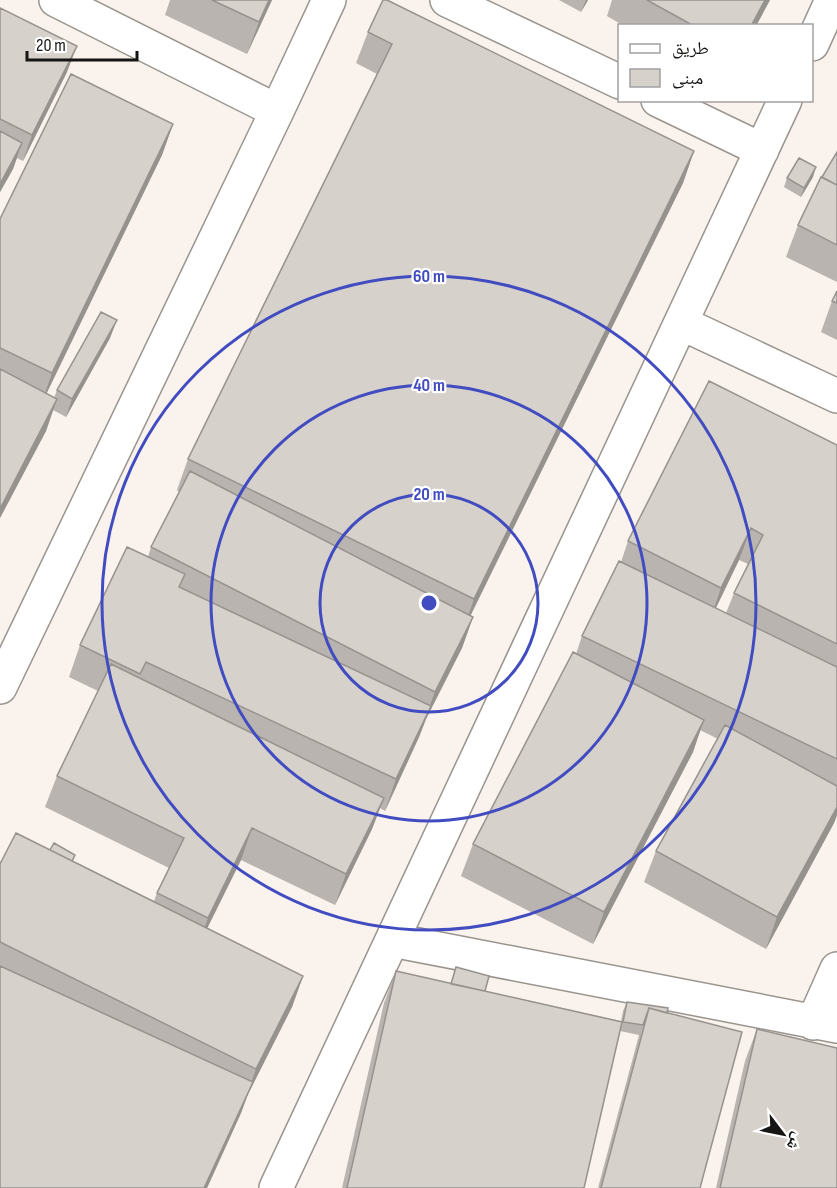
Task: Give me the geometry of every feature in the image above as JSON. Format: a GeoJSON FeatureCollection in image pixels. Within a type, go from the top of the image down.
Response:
{"type":"FeatureCollection","features":[{"type":"Feature","properties":{"kind":"street"},"geometry":{"type":"LineString","coordinates":[[56,0],[277,111]]}},
{"type":"Feature","properties":{"kind":"street"},"geometry":{"type":"LineString","coordinates":[[0,687],[329,0]]}},
{"type":"Feature","properties":{"kind":"street"},"geometry":{"type":"LineString","coordinates":[[447,0],[618,81]]}},
{"type":"Feature","properties":{"kind":"street"},"geometry":{"type":"LineString","coordinates":[[813,42],[832,0]]}},
{"type":"Feature","properties":{"kind":"street"},"geometry":{"type":"LineString","coordinates":[[662,102],[762,150]]}},
{"type":"Feature","properties":{"kind":"street"},"geometry":{"type":"LineString","coordinates":[[276,1188],[784,102]]}},
{"type":"Feature","properties":{"kind":"street"},"geometry":{"type":"LineString","coordinates":[[681,323],[837,396]]}},
{"type":"Feature","properties":{"kind":"street"},"geometry":{"type":"LineString","coordinates":[[392,940],[825,1025],[837,969]]}},
{"type":"Feature","properties":{"kind":"building"},"geometry":{"type":"Polygon","coordinates":[[[212,0],[269,0],[259,22],[212,0]]]}},
{"type":"Feature","properties":{"kind":"building"},"geometry":{"type":"Polygon","coordinates":[[[383,0],[694,151],[474,599],[188,459],[392,44],[368,32],[383,0]]]}},
{"type":"Feature","properties":{"kind":"building"},"geometry":{"type":"Polygon","coordinates":[[[647,0],[765,0],[752,24],[690,24],[647,0]]]}},
{"type":"Feature","properties":{"kind":"building"},"geometry":{"type":"Polygon","coordinates":[[[0,8],[77,46],[32,135],[0,119],[0,8]]]}},
{"type":"Feature","properties":{"kind":"building"},"geometry":{"type":"Polygon","coordinates":[[[71,74],[173,124],[52,373],[0,348],[0,219],[71,74]]]}},
{"type":"Feature","properties":{"kind":"building"},"geometry":{"type":"Polygon","coordinates":[[[0,131],[22,143],[0,184],[0,131]]]}},
{"type":"Feature","properties":{"kind":"building"},"geometry":{"type":"Polygon","coordinates":[[[837,152],[837,185],[822,177],[837,152]]]}},
{"type":"Feature","properties":{"kind":"building"},"geometry":{"type":"Polygon","coordinates":[[[799,158],[816,167],[804,188],[787,178],[799,158]]]}},
{"type":"Feature","properties":{"kind":"building"},"geometry":{"type":"Polygon","coordinates":[[[821,177],[837,185],[837,245],[798,225],[821,177]]]}},
{"type":"Feature","properties":{"kind":"building"},"geometry":{"type":"Polygon","coordinates":[[[837,291],[837,303],[832,301],[837,291]]]}},
{"type":"Feature","properties":{"kind":"building"},"geometry":{"type":"Polygon","coordinates":[[[101,312],[117,320],[72,399],[57,390],[101,312]]]}},
{"type":"Feature","properties":{"kind":"building"},"geometry":{"type":"Polygon","coordinates":[[[0,369],[57,399],[0,509],[0,369]]]}},
{"type":"Feature","properties":{"kind":"building"},"geometry":{"type":"Polygon","coordinates":[[[709,381],[837,445],[837,644],[734,593],[763,535],[751,528],[721,588],[628,541],[709,381]]]}},
{"type":"Feature","properties":{"kind":"building"},"geometry":{"type":"Polygon","coordinates":[[[190,471],[473,617],[435,692],[151,547],[190,471]]]}},
{"type":"Feature","properties":{"kind":"building"},"geometry":{"type":"Polygon","coordinates":[[[127,547],[185,574],[179,587],[431,706],[396,779],[146,662],[140,674],[80,645],[127,547]]]}},
{"type":"Feature","properties":{"kind":"building"},"geometry":{"type":"Polygon","coordinates":[[[619,561],[837,667],[837,759],[582,636],[619,561]]]}},
{"type":"Feature","properties":{"kind":"building"},"geometry":{"type":"Polygon","coordinates":[[[573,652],[704,720],[604,912],[473,844],[573,652]]]}},
{"type":"Feature","properties":{"kind":"building"},"geometry":{"type":"Polygon","coordinates":[[[111,664],[384,798],[346,874],[252,828],[208,918],[157,893],[184,838],[57,776],[111,664]]]}},
{"type":"Feature","properties":{"kind":"building"},"geometry":{"type":"Polygon","coordinates":[[[725,725],[837,786],[837,807],[777,917],[656,851],[725,725]]]}},
{"type":"Feature","properties":{"kind":"building"},"geometry":{"type":"Polygon","coordinates":[[[16,833],[303,976],[256,1069],[0,942],[0,864],[16,833]]]}},
{"type":"Feature","properties":{"kind":"building"},"geometry":{"type":"Polygon","coordinates":[[[54,843],[75,855],[72,861],[50,850],[54,843]]]}},
{"type":"Feature","properties":{"kind":"building"},"geometry":{"type":"Polygon","coordinates":[[[0,966],[253,1082],[204,1188],[0,1188],[0,966]]]}},
{"type":"Feature","properties":{"kind":"building"},"geometry":{"type":"Polygon","coordinates":[[[456,967],[489,976],[485,991],[451,984],[456,967]]]}},
{"type":"Feature","properties":{"kind":"building"},"geometry":{"type":"Polygon","coordinates":[[[396,971],[622,1022],[584,1188],[347,1188],[396,971]]]}},
{"type":"Feature","properties":{"kind":"building"},"geometry":{"type":"Polygon","coordinates":[[[627,1002],[668,1008],[667,1013],[649,1008],[643,1025],[623,1022],[627,1002]]]}},
{"type":"Feature","properties":{"kind":"building"},"geometry":{"type":"Polygon","coordinates":[[[649,1008],[742,1032],[700,1188],[601,1188],[649,1008]]]}},
{"type":"Feature","properties":{"kind":"building"},"geometry":{"type":"Polygon","coordinates":[[[757,1029],[837,1048],[837,1188],[720,1188],[757,1029]]]}}]}
